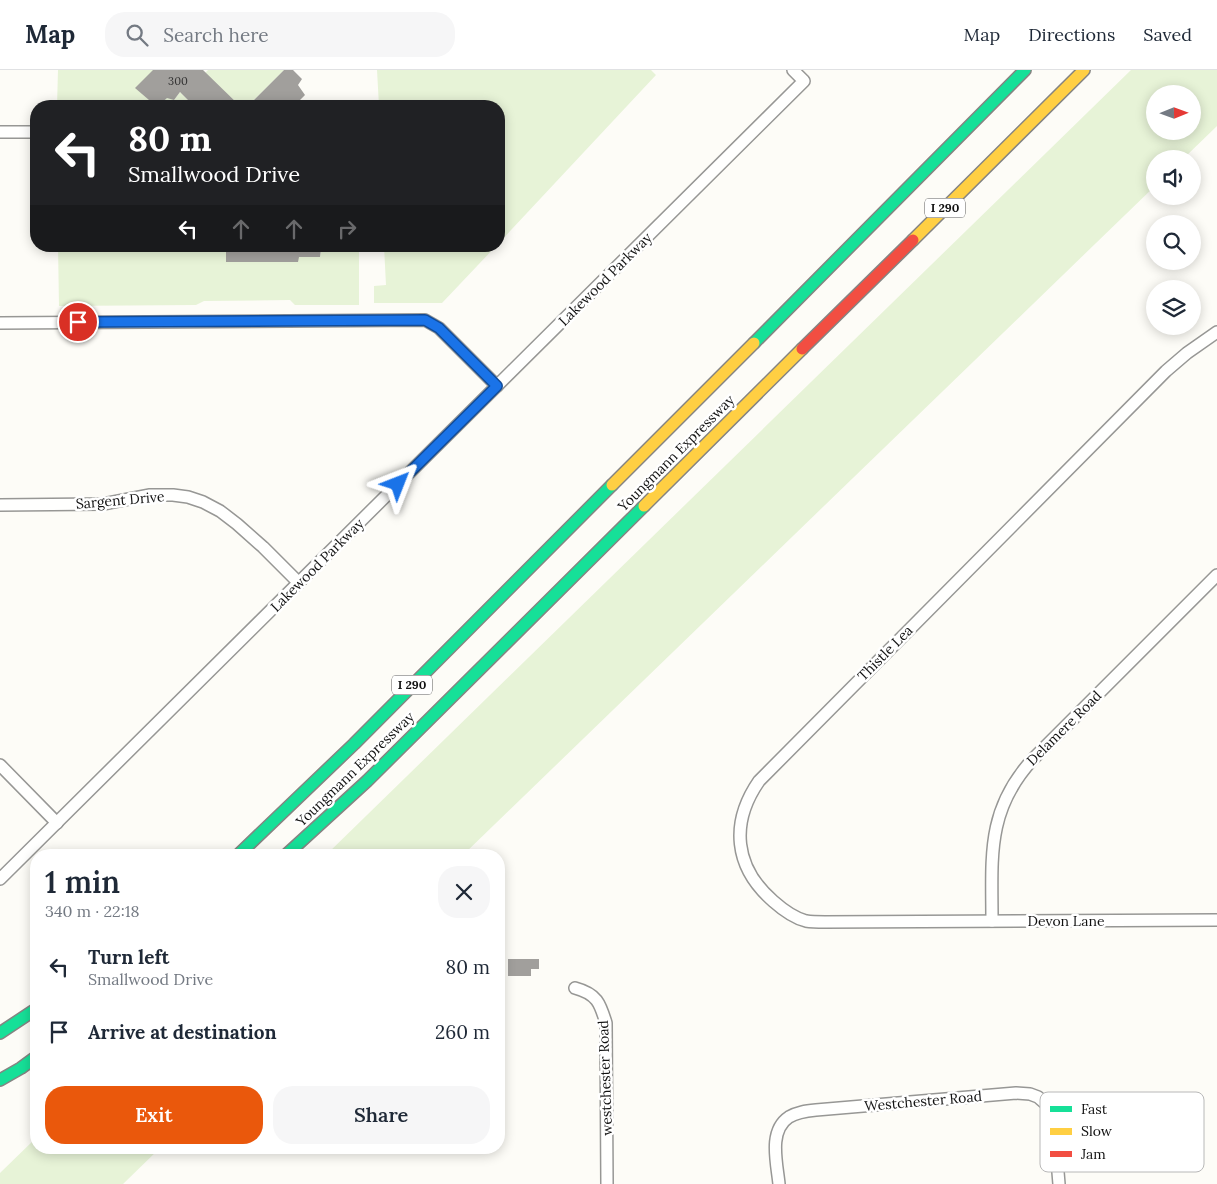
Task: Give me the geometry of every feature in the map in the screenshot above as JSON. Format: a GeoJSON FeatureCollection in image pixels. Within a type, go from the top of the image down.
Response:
{"type":"FeatureCollection","features":[{"type":"Feature","properties":{"kind":"highway","name":"Youngmann Expressway"},"geometry":{"type":"LineString","coordinates":[[245,849],[354,744],[1025,70]]}},
{"type":"Feature","properties":{"kind":"highway","name":"Youngmann Expressway"},"geometry":{"type":"LineString","coordinates":[[293,849],[374,774],[1084,70]]}},
{"type":"Feature","properties":{"kind":"highway"},"geometry":{"type":"LineString","coordinates":[[0,1033],[30,1013]]}},
{"type":"Feature","properties":{"kind":"highway"},"geometry":{"type":"LineString","coordinates":[[0,1080],[30,1062]]}},
{"type":"Feature","properties":{"kind":"street","name":"Lakewood Parkway"},"geometry":{"type":"LineString","coordinates":[[31,849],[804,81],[793,70]]}},
{"type":"Feature","properties":{"kind":"street"},"geometry":{"type":"LineString","coordinates":[[0,132],[30,132]]}},
{"type":"Feature","properties":{"kind":"street"},"geometry":{"type":"LineString","coordinates":[[0,323],[425,320],[439,328],[497,386]]}},
{"type":"Feature","properties":{"kind":"street","name":"Thistle Lea"},"geometry":{"type":"LineString","coordinates":[[915,922],[806,921],[795,917],[777,905],[754,882],[746,867],[742,853],[740,838],[741,822],[751,793],[759,781],[798,740],[1166,371],[1187,353],[1217,332]]}},
{"type":"Feature","properties":{"kind":"street","name":"Sargent Drive"},"geometry":{"type":"LineString","coordinates":[[0,505],[103,504],[150,495],[188,497],[220,511],[237,524],[299,583]]}},
{"type":"Feature","properties":{"kind":"street","name":"Delamere Road"},"geometry":{"type":"LineString","coordinates":[[992,922],[992,862],[995,832],[999,815],[1012,785],[1033,759],[1217,574]]}},
{"type":"Feature","properties":{"kind":"street"},"geometry":{"type":"LineString","coordinates":[[0,765],[57,823]]}},
{"type":"Feature","properties":{"kind":"street","name":"Lakewood Parkway"},"geometry":{"type":"LineString","coordinates":[[0,879],[30,850]]}},
{"type":"Feature","properties":{"kind":"street","name":"Devon Lane"},"geometry":{"type":"LineString","coordinates":[[915,922],[1217,920]]}},
{"type":"Feature","properties":{"kind":"street","name":"westchester Road"},"geometry":{"type":"LineString","coordinates":[[575,988],[586,991],[600,1004],[606,1023],[607,1184]]}},
{"type":"Feature","properties":{"kind":"street","name":"Westchester Road"},"geometry":{"type":"LineString","coordinates":[[779,1184],[776,1151],[778,1130],[788,1117],[798,1112],[1016,1093],[1030,1094],[1040,1099]]}},
{"type":"Feature","properties":{"kind":"green space"},"geometry":{"type":"Polygon","coordinates":[[[58,70],[158,70],[136,88],[149,100],[57,100],[58,70]]]}},
{"type":"Feature","properties":{"kind":"green space"},"geometry":{"type":"Polygon","coordinates":[[[208,70],[284,70],[254,100],[234,100],[205,73],[208,70]]]}},
{"type":"Feature","properties":{"kind":"green space"},"geometry":{"type":"Polygon","coordinates":[[[377,70],[651,70],[656,75],[505,237],[505,100],[379,100],[377,70]]]}},
{"type":"Feature","properties":{"kind":"green space"},"geometry":{"type":"Polygon","coordinates":[[[1131,70],[1217,70],[1217,126],[1192,150],[1146,150],[1146,195],[469,849],[332,849],[1131,70]]]}},
{"type":"Feature","properties":{"kind":"green space"},"geometry":{"type":"Polygon","coordinates":[[[180,92],[188,100],[174,100],[180,92]]]}},
{"type":"Feature","properties":{"kind":"green space"},"geometry":{"type":"Polygon","coordinates":[[[169,95],[174,100],[164,100],[169,95]]]}},
{"type":"Feature","properties":{"kind":"green space"},"geometry":{"type":"Polygon","coordinates":[[[58,252],[226,252],[226,261],[320,257],[321,252],[359,252],[359,305],[295,305],[290,300],[204,301],[196,305],[59,306],[58,252]]]}},
{"type":"Feature","properties":{"kind":"green space"},"geometry":{"type":"Polygon","coordinates":[[[384,252],[490,252],[442,303],[374,303],[374,286],[386,285],[384,252]]]}},
{"type":"Feature","properties":{"kind":"green space"},"geometry":{"type":"Polygon","coordinates":[[[30,1144],[30,1154],[154,1154],[123,1184],[0,1184],[0,1173],[30,1144]]]}},
{"type":"Feature","properties":{"kind":"building"},"geometry":{"type":"Polygon","coordinates":[[[153,70],[203,70],[234,100],[188,100],[180,92],[174,100],[167,98],[165,100],[149,100],[135,88],[153,70]]]}},
{"type":"Feature","properties":{"kind":"building"},"geometry":{"type":"Polygon","coordinates":[[[284,70],[293,70],[302,79],[298,85],[305,95],[300,100],[254,100],[284,70]]]}},
{"type":"Feature","properties":{"kind":"building"},"geometry":{"type":"Polygon","coordinates":[[[226,252],[321,252],[320,257],[299,257],[298,262],[226,262],[226,252]]]}},
{"type":"Feature","properties":{"kind":"building"},"geometry":{"type":"Polygon","coordinates":[[[508,959],[539,959],[539,969],[531,969],[531,976],[508,976],[508,959]]]}},
{"type":"Feature","properties":{"kind":"traffic: fast"},"geometry":{"type":"LineString","coordinates":[[754,343],[1025,70]]}},
{"type":"Feature","properties":{"kind":"traffic: fast"},"geometry":{"type":"LineString","coordinates":[[244,849],[354,744],[612,485]]}},
{"type":"Feature","properties":{"kind":"traffic: fast"},"geometry":{"type":"LineString","coordinates":[[293,849],[367,781],[644,506]]}},
{"type":"Feature","properties":{"kind":"traffic: fast"},"geometry":{"type":"LineString","coordinates":[[0,1033],[30,1013]]}},
{"type":"Feature","properties":{"kind":"traffic: fast"},"geometry":{"type":"LineString","coordinates":[[0,1080],[30,1061]]}},
{"type":"Feature","properties":{"kind":"traffic: slow"},"geometry":{"type":"LineString","coordinates":[[913,240],[1084,70]]}},
{"type":"Feature","properties":{"kind":"traffic: slow"},"geometry":{"type":"LineString","coordinates":[[612,485],[754,343]]}},
{"type":"Feature","properties":{"kind":"traffic: slow"},"geometry":{"type":"LineString","coordinates":[[644,506],[802,349]]}},
{"type":"Feature","properties":{"kind":"traffic: jam"},"geometry":{"type":"LineString","coordinates":[[802,349],[913,240]]}},
{"type":"Feature","properties":{"kind":"route"},"geometry":{"type":"LineString","coordinates":[[78,322],[425,320],[439,328],[497,386],[398,484]]}}]}
